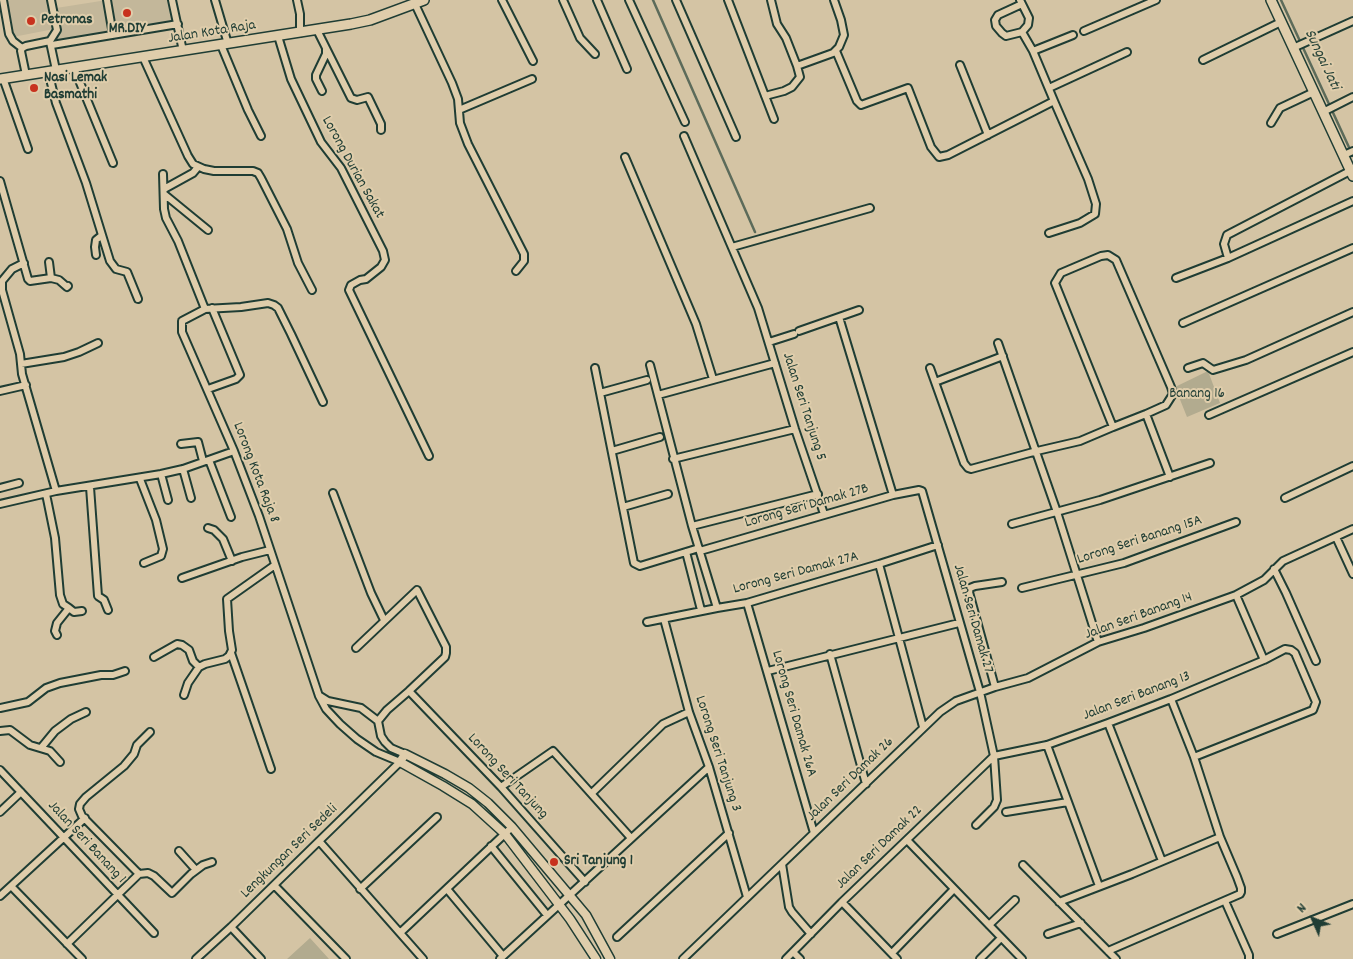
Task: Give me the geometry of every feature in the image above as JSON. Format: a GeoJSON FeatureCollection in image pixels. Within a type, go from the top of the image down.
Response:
{"type":"FeatureCollection","features":[{"type":"Feature","properties":{"kind":"main road","name":"Jalan Kota Raja"},"geometry":{"type":"LineString","coordinates":[[2,78],[317,30],[370,20],[424,0]]}},
{"type":"Feature","properties":{"kind":"main road"},"geometry":{"type":"LineString","coordinates":[[1271,0],[1281,22],[1298,46],[1314,92],[1329,109],[1348,153],[1352,173]]}},
{"type":"Feature","properties":{"kind":"street"},"geometry":{"type":"LineString","coordinates":[[3,0],[10,34],[13,41],[22,48]]}},
{"type":"Feature","properties":{"kind":"street"},"geometry":{"type":"LineString","coordinates":[[51,0],[57,30],[51,43],[56,103],[86,183],[101,236],[112,265],[119,271],[127,272],[138,299]]}},
{"type":"Feature","properties":{"kind":"street"},"geometry":{"type":"LineString","coordinates":[[107,0],[113,35]]}},
{"type":"Feature","properties":{"kind":"street"},"geometry":{"type":"LineString","coordinates":[[172,0],[183,51]]}},
{"type":"Feature","properties":{"kind":"street"},"geometry":{"type":"LineString","coordinates":[[215,0],[224,44],[248,110],[261,136]]}},
{"type":"Feature","properties":{"kind":"street"},"geometry":{"type":"LineString","coordinates":[[297,0],[300,14],[300,33]]}},
{"type":"Feature","properties":{"kind":"street"},"geometry":{"type":"LineString","coordinates":[[502,0],[533,61]]}},
{"type":"Feature","properties":{"kind":"street"},"geometry":{"type":"LineString","coordinates":[[563,0],[580,38],[595,54]]}},
{"type":"Feature","properties":{"kind":"street"},"geometry":{"type":"LineString","coordinates":[[596,0],[627,69]]}},
{"type":"Feature","properties":{"kind":"street"},"geometry":{"type":"LineString","coordinates":[[629,0],[685,122]]}},
{"type":"Feature","properties":{"kind":"street"},"geometry":{"type":"LineString","coordinates":[[676,0],[736,137]]}},
{"type":"Feature","properties":{"kind":"street"},"geometry":{"type":"LineString","coordinates":[[728,0],[774,119]]}},
{"type":"Feature","properties":{"kind":"street"},"geometry":{"type":"LineString","coordinates":[[765,96],[792,87],[800,77],[786,38],[777,24],[771,0]]}},
{"type":"Feature","properties":{"kind":"street"},"geometry":{"type":"LineString","coordinates":[[797,66],[836,51],[844,35],[842,20],[834,0]]}},
{"type":"Feature","properties":{"kind":"street"},"geometry":{"type":"LineString","coordinates":[[1084,31],[1156,0]]}},
{"type":"Feature","properties":{"kind":"street"},"geometry":{"type":"LineString","coordinates":[[1021,2],[1029,18],[1028,25],[1022,32],[1006,36],[996,26],[995,20],[998,15],[1021,2]]}},
{"type":"Feature","properties":{"kind":"street"},"geometry":{"type":"LineString","coordinates":[[415,4],[452,83],[458,99],[460,123],[468,144],[524,254],[524,261],[516,271]]}},
{"type":"Feature","properties":{"kind":"street"},"geometry":{"type":"LineString","coordinates":[[1298,46],[1353,21]]}},
{"type":"Feature","properties":{"kind":"street"},"geometry":{"type":"LineString","coordinates":[[1203,60],[1281,22]]}},
{"type":"Feature","properties":{"kind":"street"},"geometry":{"type":"LineString","coordinates":[[22,48],[178,24]]}},
{"type":"Feature","properties":{"kind":"street"},"geometry":{"type":"LineString","coordinates":[[317,30],[352,98],[357,100],[368,97],[381,124],[381,130]]}},
{"type":"Feature","properties":{"kind":"street"},"geometry":{"type":"LineString","coordinates":[[1022,32],[1033,51],[1049,88],[1088,179],[1096,204],[1095,214],[1080,223],[1049,233]]}},
{"type":"Feature","properties":{"kind":"street"},"geometry":{"type":"LineString","coordinates":[[1033,51],[1073,35]]}},
{"type":"Feature","properties":{"kind":"street","name":"Lorong Durian Sakat"},"geometry":{"type":"LineString","coordinates":[[278,36],[291,79],[325,149],[341,168],[383,251],[386,260],[381,266],[366,279],[351,285],[349,290],[429,456]]}},
{"type":"Feature","properties":{"kind":"street"},"geometry":{"type":"LineString","coordinates":[[22,48],[26,75]]}},
{"type":"Feature","properties":{"kind":"street"},"geometry":{"type":"LineString","coordinates":[[322,92],[316,75],[326,54],[326,49]]}},
{"type":"Feature","properties":{"kind":"street"},"geometry":{"type":"LineString","coordinates":[[836,51],[857,101],[861,104],[908,88],[931,147],[939,156],[948,155],[1054,101]]}},
{"type":"Feature","properties":{"kind":"street"},"geometry":{"type":"LineString","coordinates":[[1049,88],[1127,52]]}},
{"type":"Feature","properties":{"kind":"street"},"geometry":{"type":"LineString","coordinates":[[143,57],[188,156],[198,167],[214,171],[252,171],[258,173],[287,228],[298,262],[312,290]]}},
{"type":"Feature","properties":{"kind":"street"},"geometry":{"type":"LineString","coordinates":[[960,65],[988,135]]}},
{"type":"Feature","properties":{"kind":"street"},"geometry":{"type":"LineString","coordinates":[[74,68],[112,163]]}},
{"type":"Feature","properties":{"kind":"street"},"geometry":{"type":"LineString","coordinates":[[2,78],[28,149]]}},
{"type":"Feature","properties":{"kind":"street"},"geometry":{"type":"LineString","coordinates":[[459,110],[532,79]]}},
{"type":"Feature","properties":{"kind":"street"},"geometry":{"type":"LineString","coordinates":[[1271,122],[1280,108],[1314,92]]}},
{"type":"Feature","properties":{"kind":"street"},"geometry":{"type":"LineString","coordinates":[[1329,109],[1353,96]]}},
{"type":"Feature","properties":{"kind":"street","name":"Jalan Seri Tanjung 5"},"geometry":{"type":"LineString","coordinates":[[684,136],[758,308],[795,429],[824,514]]}},
{"type":"Feature","properties":{"kind":"street"},"geometry":{"type":"LineString","coordinates":[[625,157],[696,324],[713,379]]}},
{"type":"Feature","properties":{"kind":"street"},"geometry":{"type":"LineString","coordinates":[[164,191],[192,174],[198,167]]}},
{"type":"Feature","properties":{"kind":"street"},"geometry":{"type":"LineString","coordinates":[[1228,258],[1224,244],[1227,235],[1352,173]]}},
{"type":"Feature","properties":{"kind":"street"},"geometry":{"type":"LineString","coordinates":[[163,174],[166,218],[178,241],[205,309]]}},
{"type":"Feature","properties":{"kind":"street"},"geometry":{"type":"LineString","coordinates":[[0,181],[28,280],[51,278],[59,280],[68,286]]}},
{"type":"Feature","properties":{"kind":"street"},"geometry":{"type":"LineString","coordinates":[[164,191],[208,230]]}},
{"type":"Feature","properties":{"kind":"street"},"geometry":{"type":"LineString","coordinates":[[1176,278],[1228,258],[1353,201]]}},
{"type":"Feature","properties":{"kind":"street"},"geometry":{"type":"LineString","coordinates":[[732,247],[870,208]]}},
{"type":"Feature","properties":{"kind":"street"},"geometry":{"type":"LineString","coordinates":[[96,255],[96,240],[101,236]]}},
{"type":"Feature","properties":{"kind":"street"},"geometry":{"type":"LineString","coordinates":[[1183,323],[1353,248]]}},
{"type":"Feature","properties":{"kind":"street"},"geometry":{"type":"LineString","coordinates":[[930,368],[964,463],[968,468],[974,469],[1080,441],[1146,414],[1166,405],[1173,394],[1172,388],[1116,260],[1108,255],[1101,256],[1062,273],[1055,283],[1114,427]]}},
{"type":"Feature","properties":{"kind":"street"},"geometry":{"type":"LineString","coordinates":[[49,262],[51,278]]}},
{"type":"Feature","properties":{"kind":"street"},"geometry":{"type":"LineString","coordinates":[[24,263],[12,269],[2,282],[2,290],[56,491]]}},
{"type":"Feature","properties":{"kind":"street","name":"Lorong Kota Raja 8"},"geometry":{"type":"LineString","coordinates":[[323,402],[278,308],[274,305],[268,303],[205,309],[182,321],[181,328],[234,451],[270,550],[319,696],[326,709],[357,739],[376,752],[400,762]]}},
{"type":"Feature","properties":{"kind":"street"},"geometry":{"type":"LineString","coordinates":[[208,389],[236,379],[240,375],[212,308]]}},
{"type":"Feature","properties":{"kind":"street"},"geometry":{"type":"LineString","coordinates":[[769,342],[859,310]]}},
{"type":"Feature","properties":{"kind":"street"},"geometry":{"type":"LineString","coordinates":[[1188,368],[1203,363],[1213,370],[1246,360],[1353,312]]}},
{"type":"Feature","properties":{"kind":"street"},"geometry":{"type":"LineString","coordinates":[[839,317],[893,495]]}},
{"type":"Feature","properties":{"kind":"street"},"geometry":{"type":"LineString","coordinates":[[21,364],[64,357],[98,343]]}},
{"type":"Feature","properties":{"kind":"street"},"geometry":{"type":"LineString","coordinates":[[998,343],[1037,451],[1098,642]]}},
{"type":"Feature","properties":{"kind":"street"},"geometry":{"type":"LineString","coordinates":[[1209,415],[1353,352]]}},
{"type":"Feature","properties":{"kind":"street"},"geometry":{"type":"LineString","coordinates":[[935,382],[1003,356]]}},
{"type":"Feature","properties":{"kind":"street"},"geometry":{"type":"LineString","coordinates":[[658,395],[775,363]]}},
{"type":"Feature","properties":{"kind":"street","name":"Lorong Seri Damak 27A"},"geometry":{"type":"LineString","coordinates":[[650,364],[673,459],[717,608],[747,603],[938,545]]}},
{"type":"Feature","properties":{"kind":"street"},"geometry":{"type":"LineString","coordinates":[[595,368],[623,507],[668,494]]}},
{"type":"Feature","properties":{"kind":"street"},"geometry":{"type":"LineString","coordinates":[[600,394],[647,380]]}},
{"type":"Feature","properties":{"kind":"street"},"geometry":{"type":"LineString","coordinates":[[0,391],[26,385]]}},
{"type":"Feature","properties":{"kind":"street"},"geometry":{"type":"LineString","coordinates":[[1146,414],[1170,476]]}},
{"type":"Feature","properties":{"kind":"street"},"geometry":{"type":"LineString","coordinates":[[673,459],[795,429]]}},
{"type":"Feature","properties":{"kind":"street"},"geometry":{"type":"LineString","coordinates":[[612,451],[660,437]]}},
{"type":"Feature","properties":{"kind":"street"},"geometry":{"type":"LineString","coordinates":[[181,444],[198,442],[231,517]]}},
{"type":"Feature","properties":{"kind":"street"},"geometry":{"type":"LineString","coordinates":[[0,504],[56,491],[161,474],[183,469],[234,451]]}},
{"type":"Feature","properties":{"kind":"street"},"geometry":{"type":"LineString","coordinates":[[1012,524],[1100,500],[1210,463]]}},
{"type":"Feature","properties":{"kind":"street"},"geometry":{"type":"LineString","coordinates":[[1285,498],[1353,466]]}},
{"type":"Feature","properties":{"kind":"street"},"geometry":{"type":"LineString","coordinates":[[183,469],[190,498]]}},
{"type":"Feature","properties":{"kind":"street"},"geometry":{"type":"LineString","coordinates":[[161,474],[168,500]]}},
{"type":"Feature","properties":{"kind":"street"},"geometry":{"type":"LineString","coordinates":[[140,478],[156,520],[163,549],[161,556],[144,563]]}},
{"type":"Feature","properties":{"kind":"street"},"geometry":{"type":"LineString","coordinates":[[0,488],[19,483]]}},
{"type":"Feature","properties":{"kind":"street"},"geometry":{"type":"LineString","coordinates":[[90,487],[98,596],[104,600],[108,610]]}},
{"type":"Feature","properties":{"kind":"street","name":"Lorong Seri Damak 27B"},"geometry":{"type":"LineString","coordinates":[[623,507],[632,557],[634,563],[640,566],[893,495],[921,490]]}},
{"type":"Feature","properties":{"kind":"street","name":"Jalan Seri Damak 27"},"geometry":{"type":"LineString","coordinates":[[921,490],[980,692],[994,756],[997,800],[994,807],[976,825]]}},
{"type":"Feature","properties":{"kind":"street"},"geometry":{"type":"LineString","coordinates":[[333,493],[371,593],[384,620]]}},
{"type":"Feature","properties":{"kind":"street"},"geometry":{"type":"LineString","coordinates":[[46,494],[55,538],[60,595],[63,604],[74,612],[82,611]]}},
{"type":"Feature","properties":{"kind":"street"},"geometry":{"type":"LineString","coordinates":[[692,526],[818,494]]}},
{"type":"Feature","properties":{"kind":"street","name":"Lorong Seri Banang 15A"},"geometry":{"type":"LineString","coordinates":[[1022,588],[1124,563],[1236,522]]}},
{"type":"Feature","properties":{"kind":"street"},"geometry":{"type":"LineString","coordinates":[[208,528],[214,530],[223,538],[232,561]]}},
{"type":"Feature","properties":{"kind":"street","name":"Jalan Seri Banang 14"},"geometry":{"type":"LineString","coordinates":[[980,692],[1028,678],[1098,642],[1144,628],[1236,595],[1264,580],[1283,561],[1353,529]]}},
{"type":"Feature","properties":{"kind":"street"},"geometry":{"type":"LineString","coordinates":[[1336,538],[1353,574]]}},
{"type":"Feature","properties":{"kind":"street"},"geometry":{"type":"LineString","coordinates":[[182,578],[270,550]]}},
{"type":"Feature","properties":{"kind":"street"},"geometry":{"type":"LineString","coordinates":[[686,552],[701,610]]}},
{"type":"Feature","properties":{"kind":"street"},"geometry":{"type":"LineString","coordinates":[[879,564],[923,727]]}},
{"type":"Feature","properties":{"kind":"street"},"geometry":{"type":"LineString","coordinates":[[271,769],[231,653],[227,599],[275,565]]}},
{"type":"Feature","properties":{"kind":"street"},"geometry":{"type":"LineString","coordinates":[[1274,569],[1316,661]]}},
{"type":"Feature","properties":{"kind":"street"},"geometry":{"type":"LineString","coordinates":[[995,687],[969,592],[970,588],[975,586],[1002,582]]}},
{"type":"Feature","properties":{"kind":"street"},"geometry":{"type":"LineString","coordinates":[[356,648],[417,590],[446,647],[444,657],[387,710],[378,721]]}},
{"type":"Feature","properties":{"kind":"street"},"geometry":{"type":"LineString","coordinates":[[1236,595],[1264,660]]}},
{"type":"Feature","properties":{"kind":"street","name":"Lorong Seri Damak 26A"},"geometry":{"type":"LineString","coordinates":[[747,603],[814,833]]}},
{"type":"Feature","properties":{"kind":"street"},"geometry":{"type":"LineString","coordinates":[[57,635],[55,631],[57,623],[69,608]]}},
{"type":"Feature","properties":{"kind":"street"},"geometry":{"type":"LineString","coordinates":[[647,622],[717,608]]}},
{"type":"Feature","properties":{"kind":"street","name":"Lorong Seri Tanjung 3"},"geometry":{"type":"LineString","coordinates":[[664,619],[689,712],[709,767],[747,897]]}},
{"type":"Feature","properties":{"kind":"street"},"geometry":{"type":"LineString","coordinates":[[768,671],[959,623]]}},
{"type":"Feature","properties":{"kind":"street"},"geometry":{"type":"LineString","coordinates":[[154,657],[177,644],[182,645],[189,650],[193,661],[199,667]]}},
{"type":"Feature","properties":{"kind":"street","name":"Jalan Seri Banang 13"},"geometry":{"type":"LineString","coordinates":[[994,756],[1047,745],[1171,699],[1264,660],[1285,649],[1291,650],[1298,658],[1316,702],[1313,710],[1194,757]]}},
{"type":"Feature","properties":{"kind":"street"},"geometry":{"type":"LineString","coordinates":[[184,695],[188,683],[199,667],[225,659],[231,653]]}},
{"type":"Feature","properties":{"kind":"street"},"geometry":{"type":"LineString","coordinates":[[830,654],[866,784]]}},
{"type":"Feature","properties":{"kind":"street"},"geometry":{"type":"LineString","coordinates":[[0,708],[28,702],[46,688],[60,683],[100,674],[112,675],[125,671]]}},
{"type":"Feature","properties":{"kind":"street","name":"Lorong Seri Tanjung"},"geometry":{"type":"LineString","coordinates":[[409,691],[501,787],[585,882]]}},
{"type":"Feature","properties":{"kind":"street","name":"Jalan Seri Damak 26"},"geometry":{"type":"LineString","coordinates":[[683,959],[923,727],[956,701],[980,692]]}},
{"type":"Feature","properties":{"kind":"street"},"geometry":{"type":"LineString","coordinates":[[319,696],[328,701],[361,708],[378,721],[381,736],[391,748],[445,774],[469,788],[488,803],[512,827],[586,915],[610,959]]}},
{"type":"Feature","properties":{"kind":"street"},"geometry":{"type":"LineString","coordinates":[[1108,951],[1240,894],[1241,888],[1220,837],[1194,757],[1171,699]]}},
{"type":"Feature","properties":{"kind":"street"},"geometry":{"type":"LineString","coordinates":[[41,748],[55,731],[70,718],[86,712]]}},
{"type":"Feature","properties":{"kind":"street"},"geometry":{"type":"LineString","coordinates":[[592,793],[663,724],[689,712]]}},
{"type":"Feature","properties":{"kind":"street"},"geometry":{"type":"LineString","coordinates":[[1108,723],[1162,861]]}},
{"type":"Feature","properties":{"kind":"street"},"geometry":{"type":"LineString","coordinates":[[0,731],[10,730],[30,745],[50,751],[60,762]]}},
{"type":"Feature","properties":{"kind":"street"},"geometry":{"type":"LineString","coordinates":[[139,874],[85,818],[79,809],[80,804],[124,766],[134,754],[137,745],[150,732]]}},
{"type":"Feature","properties":{"kind":"street"},"geometry":{"type":"LineString","coordinates":[[1047,745],[1098,886]]}},
{"type":"Feature","properties":{"kind":"street"},"geometry":{"type":"LineString","coordinates":[[501,787],[553,751],[631,838]]}},
{"type":"Feature","properties":{"kind":"street"},"geometry":{"type":"LineString","coordinates":[[405,754],[400,762],[472,804],[504,834],[559,904],[596,959]]}},
{"type":"Feature","properties":{"kind":"street","name":"Jalan Seri Damak 22"},"geometry":{"type":"LineString","coordinates":[[786,959],[842,902],[994,756]]}},
{"type":"Feature","properties":{"kind":"street","name":"Lengkungan Seri Sedeli"},"geometry":{"type":"LineString","coordinates":[[196,959],[400,762]]}},
{"type":"Feature","properties":{"kind":"street"},"geometry":{"type":"LineString","coordinates":[[447,889],[501,958],[709,767]]}},
{"type":"Feature","properties":{"kind":"street","name":"Jalan Seri Banang 1"},"geometry":{"type":"LineString","coordinates":[[0,770],[154,933]]}},
{"type":"Feature","properties":{"kind":"street"},"geometry":{"type":"LineString","coordinates":[[0,812],[21,792]]}},
{"type":"Feature","properties":{"kind":"street"},"geometry":{"type":"LineString","coordinates":[[1006,812],[1068,802]]}},
{"type":"Feature","properties":{"kind":"street"},"geometry":{"type":"LineString","coordinates":[[360,889],[437,817]]}},
{"type":"Feature","properties":{"kind":"street"},"geometry":{"type":"LineString","coordinates":[[0,896],[85,818]]}},
{"type":"Feature","properties":{"kind":"street"},"geometry":{"type":"LineString","coordinates":[[401,932],[512,827]]}},
{"type":"Feature","properties":{"kind":"street"},"geometry":{"type":"LineString","coordinates":[[618,936],[728,832]]}},
{"type":"Feature","properties":{"kind":"street"},"geometry":{"type":"LineString","coordinates":[[1060,902],[1220,837]]}},
{"type":"Feature","properties":{"kind":"street"},"geometry":{"type":"LineString","coordinates":[[907,840],[1022,959]]}},
{"type":"Feature","properties":{"kind":"street"},"geometry":{"type":"LineString","coordinates":[[319,841],[423,959]]}},
{"type":"Feature","properties":{"kind":"street"},"geometry":{"type":"LineString","coordinates":[[491,846],[547,915]]}},
{"type":"Feature","properties":{"kind":"street"},"geometry":{"type":"LineString","coordinates":[[179,852],[196,870]]}},
{"type":"Feature","properties":{"kind":"street"},"geometry":{"type":"LineString","coordinates":[[67,944],[139,874],[148,873],[154,876],[172,893],[196,870],[212,862]]}},
{"type":"Feature","properties":{"kind":"street"},"geometry":{"type":"LineString","coordinates":[[782,864],[789,907],[811,934]]}},
{"type":"Feature","properties":{"kind":"street"},"geometry":{"type":"LineString","coordinates":[[1023,865],[1116,959]]}},
{"type":"Feature","properties":{"kind":"street"},"geometry":{"type":"LineString","coordinates":[[274,885],[346,959]]}},
{"type":"Feature","properties":{"kind":"street"},"geometry":{"type":"LineString","coordinates":[[11,886],[82,959]]}},
{"type":"Feature","properties":{"kind":"street"},"geometry":{"type":"LineString","coordinates":[[892,953],[954,889]]}},
{"type":"Feature","properties":{"kind":"street"},"geometry":{"type":"LineString","coordinates":[[989,925],[1015,900]]}},
{"type":"Feature","properties":{"kind":"street"},"geometry":{"type":"LineString","coordinates":[[1225,901],[1249,955],[1249,959]]}},
{"type":"Feature","properties":{"kind":"street"},"geometry":{"type":"LineString","coordinates":[[842,902],[897,959]]}},
{"type":"Feature","properties":{"kind":"street"},"geometry":{"type":"LineString","coordinates":[[1277,934],[1353,904]]}},
{"type":"Feature","properties":{"kind":"street"},"geometry":{"type":"LineString","coordinates":[[1048,934],[1081,923]]}},
{"type":"Feature","properties":{"kind":"street"},"geometry":{"type":"LineString","coordinates":[[231,927],[261,959]]}},
{"type":"Feature","properties":{"kind":"street"},"geometry":{"type":"LineString","coordinates":[[980,959],[1001,938]]}},
{"type":"Feature","properties":{"kind":"street"},"geometry":{"type":"LineString","coordinates":[[793,952],[800,959]]}},
{"type":"Feature","properties":{"kind":"shaded area"},"geometry":{"type":"Polygon","coordinates":[[[48,0],[50,9],[107,0],[169,0],[174,22],[56,42],[54,29],[13,37],[6,1],[48,0]]]}},
{"type":"Feature","properties":{"kind":"green space","name":"Banang 16"},"geometry":{"type":"Polygon","coordinates":[[[1208,371],[1220,403],[1187,417],[1175,387],[1208,371]]]}},
{"type":"Feature","properties":{"kind":"green space"},"geometry":{"type":"Polygon","coordinates":[[[310,938],[329,959],[287,959],[310,938]]]}},
{"type":"Feature","properties":{"kind":"waterway"},"geometry":{"type":"LineString","coordinates":[[653,0],[755,232]]}},
{"type":"Feature","properties":{"kind":"waterway","name":"Sungai Jati"},"geometry":{"type":"LineString","coordinates":[[1281,0],[1353,156]]}},
{"type":"Feature","properties":{"kind":"place","name":"MR.DIY"},"geometry":{"type":"Point","coordinates":[127,13]}},
{"type":"Feature","properties":{"kind":"place","name":"Petronas"},"geometry":{"type":"Point","coordinates":[31,21]}},
{"type":"Feature","properties":{"kind":"place","name":"Nasi Lemak Basmathi"},"geometry":{"type":"Point","coordinates":[34,88]}},
{"type":"Feature","properties":{"kind":"place","name":"Sri Tanjung 1"},"geometry":{"type":"Point","coordinates":[554,862]}}]}
